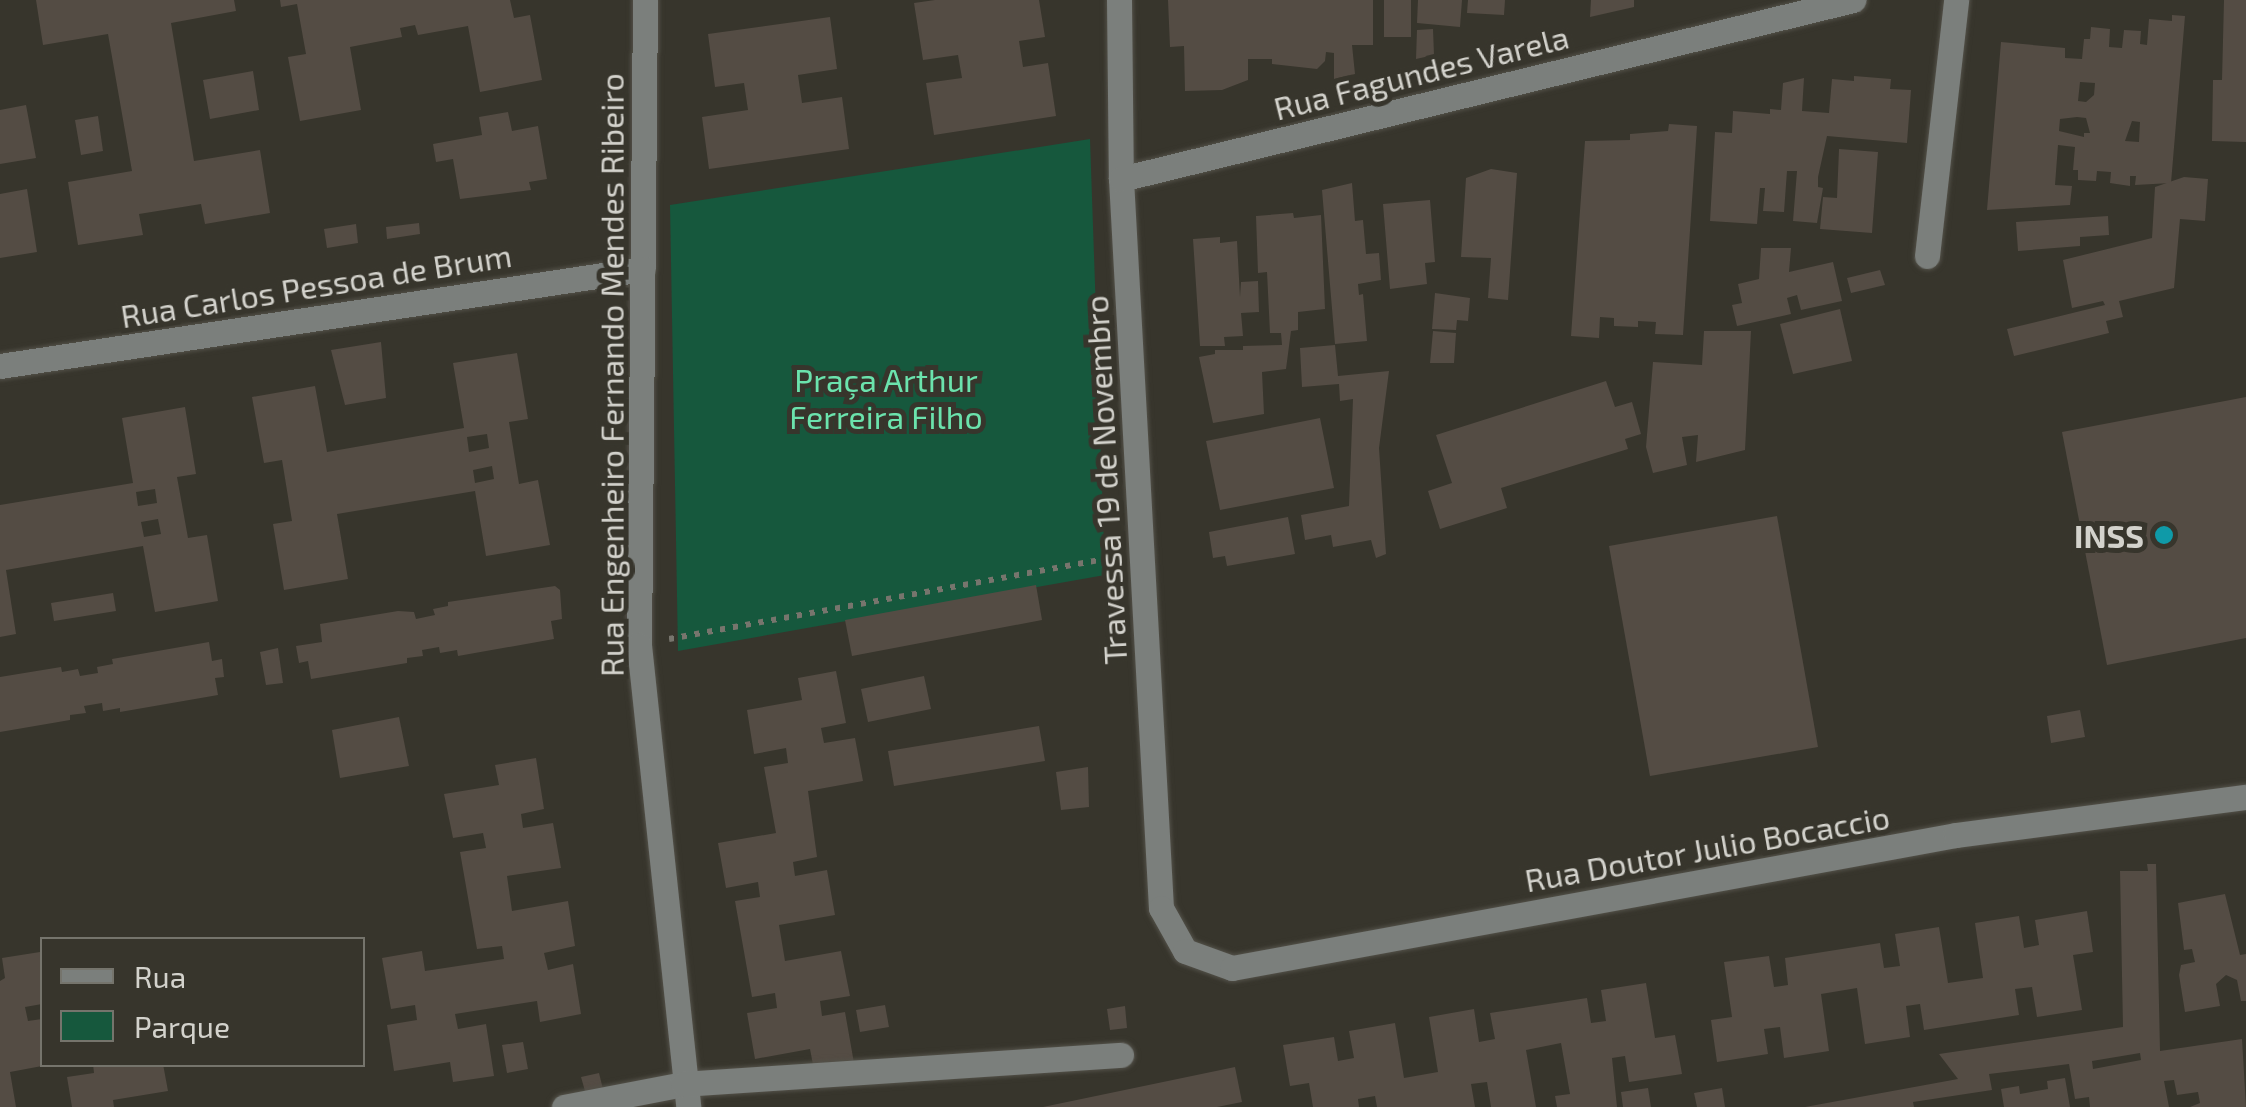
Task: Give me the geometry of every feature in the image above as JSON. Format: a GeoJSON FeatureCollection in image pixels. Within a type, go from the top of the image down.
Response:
{"type":"FeatureCollection","features":[{"type":"Feature","properties":{"kind":"street","name":"Rua Engenheiro Fernando Mendes Ribeiro"},"geometry":{"type":"LineString","coordinates":[[645,0],[639,644],[686,1095]]}},
{"type":"Feature","properties":{"kind":"street","name":"Travessa 19 de Novembro"},"geometry":{"type":"LineString","coordinates":[[1119,0],[1122,179],[1161,908],[1184,951]]}},
{"type":"Feature","properties":{"kind":"street","name":"Rua Fagundes Varela"},"geometry":{"type":"LineString","coordinates":[[1122,179],[1853,0]]}},
{"type":"Feature","properties":{"kind":"street"},"geometry":{"type":"LineString","coordinates":[[1928,256],[1956,0]]}},
{"type":"Feature","properties":{"kind":"street","name":"Rua Carlos Pessoa de Brum"},"geometry":{"type":"LineString","coordinates":[[0,366],[642,269]]}},
{"type":"Feature","properties":{"kind":"street","name":"Rua Doutor Julio Bocaccio"},"geometry":{"type":"LineString","coordinates":[[1184,951],[1232,968],[1956,836],[2246,797]]}},
{"type":"Feature","properties":{"kind":"street"},"geometry":{"type":"LineString","coordinates":[[564,1107],[1120,1055]]}},
{"type":"Feature","properties":{"kind":"path"},"geometry":{"type":"LineString","coordinates":[[639,644],[1141,552]]}},
{"type":"Feature","properties":{"kind":"green space","name":"Praça Arthur Ferreira Filho"},"geometry":{"type":"Polygon","coordinates":[[[1090,139],[1105,575],[678,651],[670,205],[1090,139]]]}},
{"type":"Feature","properties":{"kind":"building"},"geometry":{"type":"Polygon","coordinates":[[[36,0],[234,0],[236,11],[171,23],[194,161],[260,150],[270,213],[205,224],[201,204],[139,214],[143,235],[78,245],[68,182],[132,171],[108,34],[43,45],[36,0]]]}},
{"type":"Feature","properties":{"kind":"building"},"geometry":{"type":"Polygon","coordinates":[[[280,0],[510,0],[514,18],[530,15],[542,80],[480,92],[468,26],[418,35],[415,25],[400,28],[402,37],[350,47],[361,110],[300,121],[288,57],[306,54],[297,4],[281,7],[280,0]]]}},
{"type":"Feature","properties":{"kind":"building"},"geometry":{"type":"Polygon","coordinates":[[[1039,0],[1045,37],[1019,41],[1023,67],[1048,63],[1056,116],[934,135],[926,83],[962,78],[958,55],[923,60],[914,3],[1039,0]]]}},
{"type":"Feature","properties":{"kind":"building"},"geometry":{"type":"Polygon","coordinates":[[[1168,0],[1373,0],[1373,45],[1352,45],[1355,74],[1334,79],[1334,53],[1326,52],[1325,61],[1317,69],[1272,64],[1272,59],[1248,59],[1248,80],[1222,90],[1185,91],[1184,46],[1170,47],[1168,0]]]}},
{"type":"Feature","properties":{"kind":"building"},"geometry":{"type":"Polygon","coordinates":[[[1384,0],[1411,0],[1411,37],[1384,37],[1384,0]]]}},
{"type":"Feature","properties":{"kind":"building"},"geometry":{"type":"Polygon","coordinates":[[[1418,0],[1462,0],[1460,27],[1417,23],[1418,0]]]}},
{"type":"Feature","properties":{"kind":"building"},"geometry":{"type":"Polygon","coordinates":[[[1468,0],[1505,0],[1504,15],[1467,13],[1468,0]]]}},
{"type":"Feature","properties":{"kind":"building"},"geometry":{"type":"Polygon","coordinates":[[[1591,0],[1634,0],[1634,7],[1590,17],[1591,0]]]}},
{"type":"Feature","properties":{"kind":"building"},"geometry":{"type":"Polygon","coordinates":[[[2224,0],[2246,0],[2246,142],[2212,141],[2213,80],[2222,80],[2224,0]]]}},
{"type":"Feature","properties":{"kind":"building"},"geometry":{"type":"Polygon","coordinates":[[[2172,15],[2185,16],[2171,183],[2135,185],[2136,176],[2130,176],[2130,186],[2110,183],[2111,172],[2097,171],[2096,181],[2078,180],[2078,170],[2073,170],[2075,147],[2058,145],[2055,185],[2072,186],[2070,205],[1987,210],[2001,42],[2065,48],[2065,58],[2082,59],[2084,39],[2090,39],[2091,27],[2110,29],[2109,47],[2122,48],[2124,30],[2141,31],[2140,44],[2147,45],[2149,19],[2172,21],[2172,15]],[[2080,82],[2078,101],[2086,102],[2094,95],[2095,83],[2080,82]],[[2086,118],[2060,119],[2059,131],[2084,137],[2084,133],[2090,133],[2086,118]],[[2132,121],[2125,141],[2139,142],[2140,122],[2132,121]]]}},
{"type":"Feature","properties":{"kind":"building"},"geometry":{"type":"Polygon","coordinates":[[[830,17],[837,69],[798,75],[802,103],[842,97],[849,149],[709,169],[702,117],[748,110],[744,83],[715,87],[708,34],[830,17]]]}},
{"type":"Feature","properties":{"kind":"building"},"geometry":{"type":"Polygon","coordinates":[[[1433,29],[1434,55],[1416,59],[1417,30],[1433,29]]]}},
{"type":"Feature","properties":{"kind":"building"},"geometry":{"type":"Polygon","coordinates":[[[253,71],[259,110],[210,119],[203,80],[253,71]]]}},
{"type":"Feature","properties":{"kind":"building"},"geometry":{"type":"Polygon","coordinates":[[[1854,76],[1891,79],[1890,89],[1911,90],[1907,143],[1827,136],[1818,177],[1818,187],[1823,188],[1817,223],[1793,221],[1797,171],[1787,171],[1784,212],[1763,211],[1765,188],[1760,188],[1757,224],[1710,221],[1715,132],[1732,133],[1733,111],[1770,114],[1770,109],[1781,110],[1783,83],[1804,78],[1802,111],[1829,113],[1832,79],[1854,81],[1854,76]]]}},
{"type":"Feature","properties":{"kind":"building"},"geometry":{"type":"Polygon","coordinates":[[[26,105],[36,158],[0,164],[0,110],[26,105]]]}},
{"type":"Feature","properties":{"kind":"building"},"geometry":{"type":"Polygon","coordinates":[[[508,112],[512,131],[538,126],[547,179],[529,182],[531,190],[460,199],[453,159],[436,162],[433,144],[482,135],[479,117],[508,112]]]}},
{"type":"Feature","properties":{"kind":"building"},"geometry":{"type":"Polygon","coordinates":[[[98,116],[103,151],[81,155],[75,120],[98,116]]]}},
{"type":"Feature","properties":{"kind":"building"},"geometry":{"type":"Polygon","coordinates":[[[1669,124],[1697,126],[1683,335],[1655,334],[1656,322],[1638,321],[1638,327],[1614,326],[1614,318],[1600,317],[1599,338],[1571,336],[1585,141],[1630,140],[1630,134],[1668,131],[1669,124]]]}},
{"type":"Feature","properties":{"kind":"building"},"geometry":{"type":"Polygon","coordinates":[[[1839,149],[1878,152],[1872,233],[1820,229],[1823,197],[1837,198],[1839,149]]]}},
{"type":"Feature","properties":{"kind":"building"},"geometry":{"type":"Polygon","coordinates":[[[1491,169],[1517,173],[1508,300],[1488,298],[1491,258],[1461,257],[1466,178],[1491,169]]]}},
{"type":"Feature","properties":{"kind":"building"},"geometry":{"type":"Polygon","coordinates":[[[2184,177],[2208,179],[2205,221],[2180,219],[2174,288],[2119,301],[2123,317],[2106,321],[2109,333],[2014,356],[2007,329],[2105,305],[2103,301],[2072,308],[2063,260],[2152,238],[2155,187],[2184,177]]]}},
{"type":"Feature","properties":{"kind":"building"},"geometry":{"type":"Polygon","coordinates":[[[1352,183],[1355,221],[1363,220],[1366,254],[1379,253],[1381,280],[1358,284],[1359,295],[1363,294],[1367,341],[1335,344],[1322,190],[1352,183]]]}},
{"type":"Feature","properties":{"kind":"building"},"geometry":{"type":"Polygon","coordinates":[[[27,189],[37,252],[0,258],[0,194],[27,189]]]}},
{"type":"Feature","properties":{"kind":"building"},"geometry":{"type":"Polygon","coordinates":[[[1430,200],[1435,262],[1425,263],[1427,284],[1390,289],[1383,204],[1430,200]]]}},
{"type":"Feature","properties":{"kind":"building"},"geometry":{"type":"Polygon","coordinates":[[[1293,213],[1294,218],[1321,215],[1325,309],[1298,312],[1298,330],[1291,331],[1286,369],[1262,372],[1264,414],[1213,423],[1199,357],[1215,354],[1215,350],[1282,345],[1281,333],[1270,333],[1267,272],[1258,273],[1256,216],[1293,213]]]}},
{"type":"Feature","properties":{"kind":"building"},"geometry":{"type":"Polygon","coordinates":[[[2108,216],[2109,235],[2080,237],[2080,246],[2018,251],[2016,222],[2108,216]]]}},
{"type":"Feature","properties":{"kind":"building"},"geometry":{"type":"Polygon","coordinates":[[[419,223],[420,234],[387,239],[386,227],[419,223]]]}},
{"type":"Feature","properties":{"kind":"building"},"geometry":{"type":"Polygon","coordinates":[[[356,224],[358,243],[327,248],[324,229],[356,224]]]}},
{"type":"Feature","properties":{"kind":"building"},"geometry":{"type":"Polygon","coordinates":[[[1220,237],[1220,243],[1237,241],[1240,297],[1241,282],[1258,281],[1259,312],[1241,313],[1243,336],[1224,337],[1225,346],[1200,346],[1193,239],[1220,237]]]}},
{"type":"Feature","properties":{"kind":"building"},"geometry":{"type":"Polygon","coordinates":[[[1761,248],[1791,248],[1789,272],[1833,262],[1842,301],[1801,310],[1797,295],[1787,298],[1791,314],[1737,326],[1732,305],[1742,303],[1738,284],[1759,279],[1761,248]]]}},
{"type":"Feature","properties":{"kind":"building"},"geometry":{"type":"Polygon","coordinates":[[[1880,270],[1885,285],[1851,293],[1847,278],[1880,270]]]}},
{"type":"Feature","properties":{"kind":"building"},"geometry":{"type":"Polygon","coordinates":[[[1435,293],[1470,298],[1468,321],[1457,320],[1456,330],[1432,329],[1435,293]]]}},
{"type":"Feature","properties":{"kind":"building"},"geometry":{"type":"Polygon","coordinates":[[[1840,309],[1852,361],[1793,374],[1780,324],[1840,309]]]}},
{"type":"Feature","properties":{"kind":"building"},"geometry":{"type":"Polygon","coordinates":[[[1433,331],[1456,333],[1454,363],[1430,363],[1433,331]]]}},
{"type":"Feature","properties":{"kind":"building"},"geometry":{"type":"Polygon","coordinates":[[[1704,331],[1751,331],[1745,450],[1696,462],[1698,435],[1682,437],[1687,465],[1653,473],[1646,447],[1653,362],[1702,365],[1704,331]]]}},
{"type":"Feature","properties":{"kind":"building"},"geometry":{"type":"Polygon","coordinates":[[[381,342],[386,398],[345,405],[331,350],[381,342]]]}},
{"type":"Feature","properties":{"kind":"building"},"geometry":{"type":"Polygon","coordinates":[[[1335,345],[1338,376],[1389,371],[1379,448],[1386,554],[1376,558],[1371,540],[1333,547],[1331,535],[1305,540],[1301,515],[1349,506],[1353,399],[1340,401],[1339,384],[1302,387],[1300,348],[1335,345]]]}},
{"type":"Feature","properties":{"kind":"building"},"geometry":{"type":"Polygon","coordinates":[[[517,353],[528,419],[509,422],[519,484],[538,480],[550,545],[486,556],[475,491],[337,514],[348,579],[284,590],[273,524],[292,521],[282,460],[264,463],[252,397],[315,386],[327,452],[464,428],[453,363],[517,353]],[[487,434],[467,437],[469,452],[489,448],[487,434]],[[492,466],[473,470],[475,483],[494,479],[492,466]]]}},
{"type":"Feature","properties":{"kind":"building"},"geometry":{"type":"Polygon","coordinates":[[[1606,381],[1615,407],[1632,402],[1641,434],[1625,439],[1628,449],[1501,488],[1507,508],[1440,529],[1428,491],[1452,483],[1436,435],[1606,381]]]}},
{"type":"Feature","properties":{"kind":"building","name":"INSS"},"geometry":{"type":"Polygon","coordinates":[[[2246,397],[2246,638],[2107,665],[2062,432],[2246,397]]]}},
{"type":"Feature","properties":{"kind":"building"},"geometry":{"type":"Polygon","coordinates":[[[185,407],[196,474],[177,477],[188,538],[207,535],[218,601],[155,612],[143,546],[6,570],[16,634],[0,637],[0,505],[133,483],[122,418],[185,407]],[[155,489],[136,492],[138,506],[157,503],[155,489]],[[158,519],[141,522],[144,537],[161,534],[158,519]]]}},
{"type":"Feature","properties":{"kind":"building"},"geometry":{"type":"Polygon","coordinates":[[[1320,418],[1334,488],[1220,510],[1206,441],[1320,418]]]}},
{"type":"Feature","properties":{"kind":"building"},"geometry":{"type":"Polygon","coordinates":[[[1777,516],[1818,747],[1650,776],[1609,546],[1777,516]]]}},
{"type":"Feature","properties":{"kind":"building"},"geometry":{"type":"Polygon","coordinates":[[[1288,517],[1295,554],[1227,566],[1225,556],[1213,558],[1209,532],[1288,517]]]}},
{"type":"Feature","properties":{"kind":"building"},"geometry":{"type":"Polygon","coordinates":[[[1036,585],[1042,620],[852,656],[845,620],[1036,585]]]}},
{"type":"Feature","properties":{"kind":"building"},"geometry":{"type":"Polygon","coordinates":[[[555,586],[560,590],[562,619],[551,621],[554,639],[458,656],[457,650],[440,653],[439,647],[422,650],[423,656],[407,658],[407,663],[311,679],[308,661],[299,663],[296,646],[322,642],[320,624],[398,611],[414,612],[416,619],[435,615],[433,609],[448,606],[448,602],[555,586]]]}},
{"type":"Feature","properties":{"kind":"building"},"geometry":{"type":"Polygon","coordinates":[[[113,593],[116,611],[54,621],[51,603],[113,593]]]}},
{"type":"Feature","properties":{"kind":"building"},"geometry":{"type":"Polygon","coordinates":[[[209,642],[212,661],[222,659],[224,677],[215,678],[218,695],[120,712],[120,708],[103,711],[102,703],[84,706],[86,713],[70,715],[70,720],[0,732],[0,677],[61,667],[62,672],[78,669],[80,676],[98,673],[97,667],[113,664],[112,659],[209,642]]]}},
{"type":"Feature","properties":{"kind":"building"},"geometry":{"type":"Polygon","coordinates":[[[278,648],[283,683],[266,685],[260,652],[278,648]]]}},
{"type":"Feature","properties":{"kind":"building"},"geometry":{"type":"Polygon","coordinates":[[[836,671],[846,723],[821,728],[824,743],[855,738],[863,781],[808,791],[817,857],[793,862],[795,876],[827,870],[835,915],[779,925],[785,961],[841,951],[850,996],[820,1001],[822,1016],[845,1012],[854,1063],[814,1070],[810,1049],[755,1059],[747,1013],[777,1008],[775,993],[752,997],[735,901],[760,897],[758,882],[726,888],[718,843],[776,833],[764,767],[788,763],[786,748],[754,754],[747,710],[802,700],[798,678],[836,671]]]}},
{"type":"Feature","properties":{"kind":"building"},"geometry":{"type":"Polygon","coordinates":[[[924,676],[931,709],[868,722],[861,689],[924,676]]]}},
{"type":"Feature","properties":{"kind":"building"},"geometry":{"type":"Polygon","coordinates":[[[2080,710],[2085,737],[2051,743],[2047,716],[2080,710]]]}},
{"type":"Feature","properties":{"kind":"building"},"geometry":{"type":"Polygon","coordinates":[[[399,717],[409,766],[340,778],[332,730],[399,717]]]}},
{"type":"Feature","properties":{"kind":"building"},"geometry":{"type":"Polygon","coordinates":[[[1039,726],[1045,761],[894,786],[888,751],[1039,726]]]}},
{"type":"Feature","properties":{"kind":"building"},"geometry":{"type":"Polygon","coordinates":[[[536,758],[544,809],[521,814],[523,828],[553,823],[561,868],[507,876],[512,911],[568,901],[575,946],[544,953],[548,970],[573,964],[581,1014],[540,1022],[537,1001],[455,1014],[458,1029],[486,1024],[494,1076],[453,1082],[450,1062],[394,1071],[387,1025],[417,1020],[415,1005],[391,1009],[382,958],[422,951],[425,971],[504,959],[502,946],[477,949],[460,852],[486,848],[483,833],[453,838],[444,794],[499,785],[495,765],[536,758]]]}},
{"type":"Feature","properties":{"kind":"building"},"geometry":{"type":"Polygon","coordinates":[[[1088,767],[1089,807],[1061,810],[1056,772],[1088,767]]]}},
{"type":"Feature","properties":{"kind":"building"},"geometry":{"type":"Polygon","coordinates":[[[2147,864],[2156,864],[2160,1051],[2242,1039],[2246,1107],[2190,1107],[2200,1103],[2198,1092],[2177,1095],[2174,1080],[2164,1081],[2169,1107],[2090,1107],[2089,1097],[2075,1099],[2069,1064],[1989,1074],[1992,1090],[1913,1102],[1914,1107],[1805,1107],[1958,1079],[1939,1054],[2123,1027],[2120,871],[2148,871],[2147,864]],[[2140,1053],[2092,1061],[2093,1069],[2141,1060],[2140,1053]]]}},
{"type":"Feature","properties":{"kind":"building"},"geometry":{"type":"Polygon","coordinates":[[[2225,894],[2240,955],[2246,954],[2246,1001],[2241,1001],[2237,980],[2226,975],[2216,984],[2220,1006],[2185,1012],[2181,965],[2195,962],[2192,949],[2184,950],[2178,903],[2225,894]]]}},
{"type":"Feature","properties":{"kind":"building"},"geometry":{"type":"Polygon","coordinates":[[[2087,911],[2093,952],[2073,955],[2082,1010],[2037,1017],[2032,987],[2015,989],[2019,1015],[1924,1030],[1920,1004],[1906,1006],[1910,1037],[1865,1044],[1857,988],[1821,994],[1829,1051],[1784,1058],[1780,1027],[1764,1029],[1768,1054],[1717,1062],[1711,1020],[1732,1017],[1724,962],[1769,956],[1774,987],[1788,985],[1785,958],[1880,943],[1884,968],[1900,966],[1895,934],[1939,927],[1948,983],[1983,978],[1975,923],[2019,916],[2024,948],[2039,945],[2035,920],[2087,911]]]}},
{"type":"Feature","properties":{"kind":"building"},"geometry":{"type":"Polygon","coordinates":[[[40,952],[40,1004],[25,1007],[28,1021],[40,1019],[40,1066],[10,1072],[16,1107],[0,1107],[0,981],[5,978],[2,958],[40,952]]]}},
{"type":"Feature","properties":{"kind":"building"},"geometry":{"type":"Polygon","coordinates":[[[1646,983],[1655,1038],[1675,1035],[1682,1074],[1629,1082],[1625,1056],[1612,1058],[1617,1107],[1557,1107],[1555,1096],[1570,1094],[1561,1043],[1526,1050],[1536,1107],[1491,1107],[1487,1082],[1471,1084],[1475,1107],[1377,1107],[1375,1096],[1358,1099],[1359,1107],[1313,1107],[1309,1083],[1290,1086],[1283,1045],[1334,1037],[1338,1061],[1354,1058],[1349,1031],[1395,1023],[1404,1078],[1438,1072],[1429,1017],[1474,1009],[1479,1042],[1495,1039],[1490,1013],[1587,998],[1591,1023],[1606,1021],[1601,990],[1646,983]]]}},
{"type":"Feature","properties":{"kind":"building"},"geometry":{"type":"Polygon","coordinates":[[[885,1005],[889,1027],[860,1032],[856,1010],[885,1005]]]}},
{"type":"Feature","properties":{"kind":"building"},"geometry":{"type":"Polygon","coordinates":[[[1125,1006],[1127,1028],[1110,1030],[1107,1009],[1125,1006]]]}},
{"type":"Feature","properties":{"kind":"building"},"geometry":{"type":"Polygon","coordinates":[[[523,1042],[528,1069],[507,1073],[502,1045],[523,1042]]]}},
{"type":"Feature","properties":{"kind":"building"},"geometry":{"type":"Polygon","coordinates":[[[93,1067],[164,1067],[168,1091],[113,1100],[114,1107],[72,1107],[67,1077],[94,1073],[93,1067]]]}},
{"type":"Feature","properties":{"kind":"building"},"geometry":{"type":"Polygon","coordinates":[[[1235,1067],[1242,1102],[1217,1107],[1043,1107],[1235,1067]]]}},
{"type":"Feature","properties":{"kind":"building"},"geometry":{"type":"Polygon","coordinates":[[[599,1073],[604,1093],[587,1098],[581,1077],[599,1073]]]}},
{"type":"Feature","properties":{"kind":"building"},"geometry":{"type":"Polygon","coordinates":[[[2065,1078],[2070,1107],[2004,1107],[2001,1089],[2019,1086],[2020,1094],[2048,1089],[2047,1081],[2065,1078]]]}},
{"type":"Feature","properties":{"kind":"building"},"geometry":{"type":"Polygon","coordinates":[[[1648,1088],[1651,1107],[1623,1107],[1621,1092],[1648,1088]]]}},
{"type":"Feature","properties":{"kind":"building"},"geometry":{"type":"Polygon","coordinates":[[[1722,1088],[1725,1107],[1697,1107],[1694,1093],[1722,1088]]]}},
{"type":"Feature","properties":{"kind":"place","name":"INSS"},"geometry":{"type":"Point","coordinates":[2164,535]}}]}
